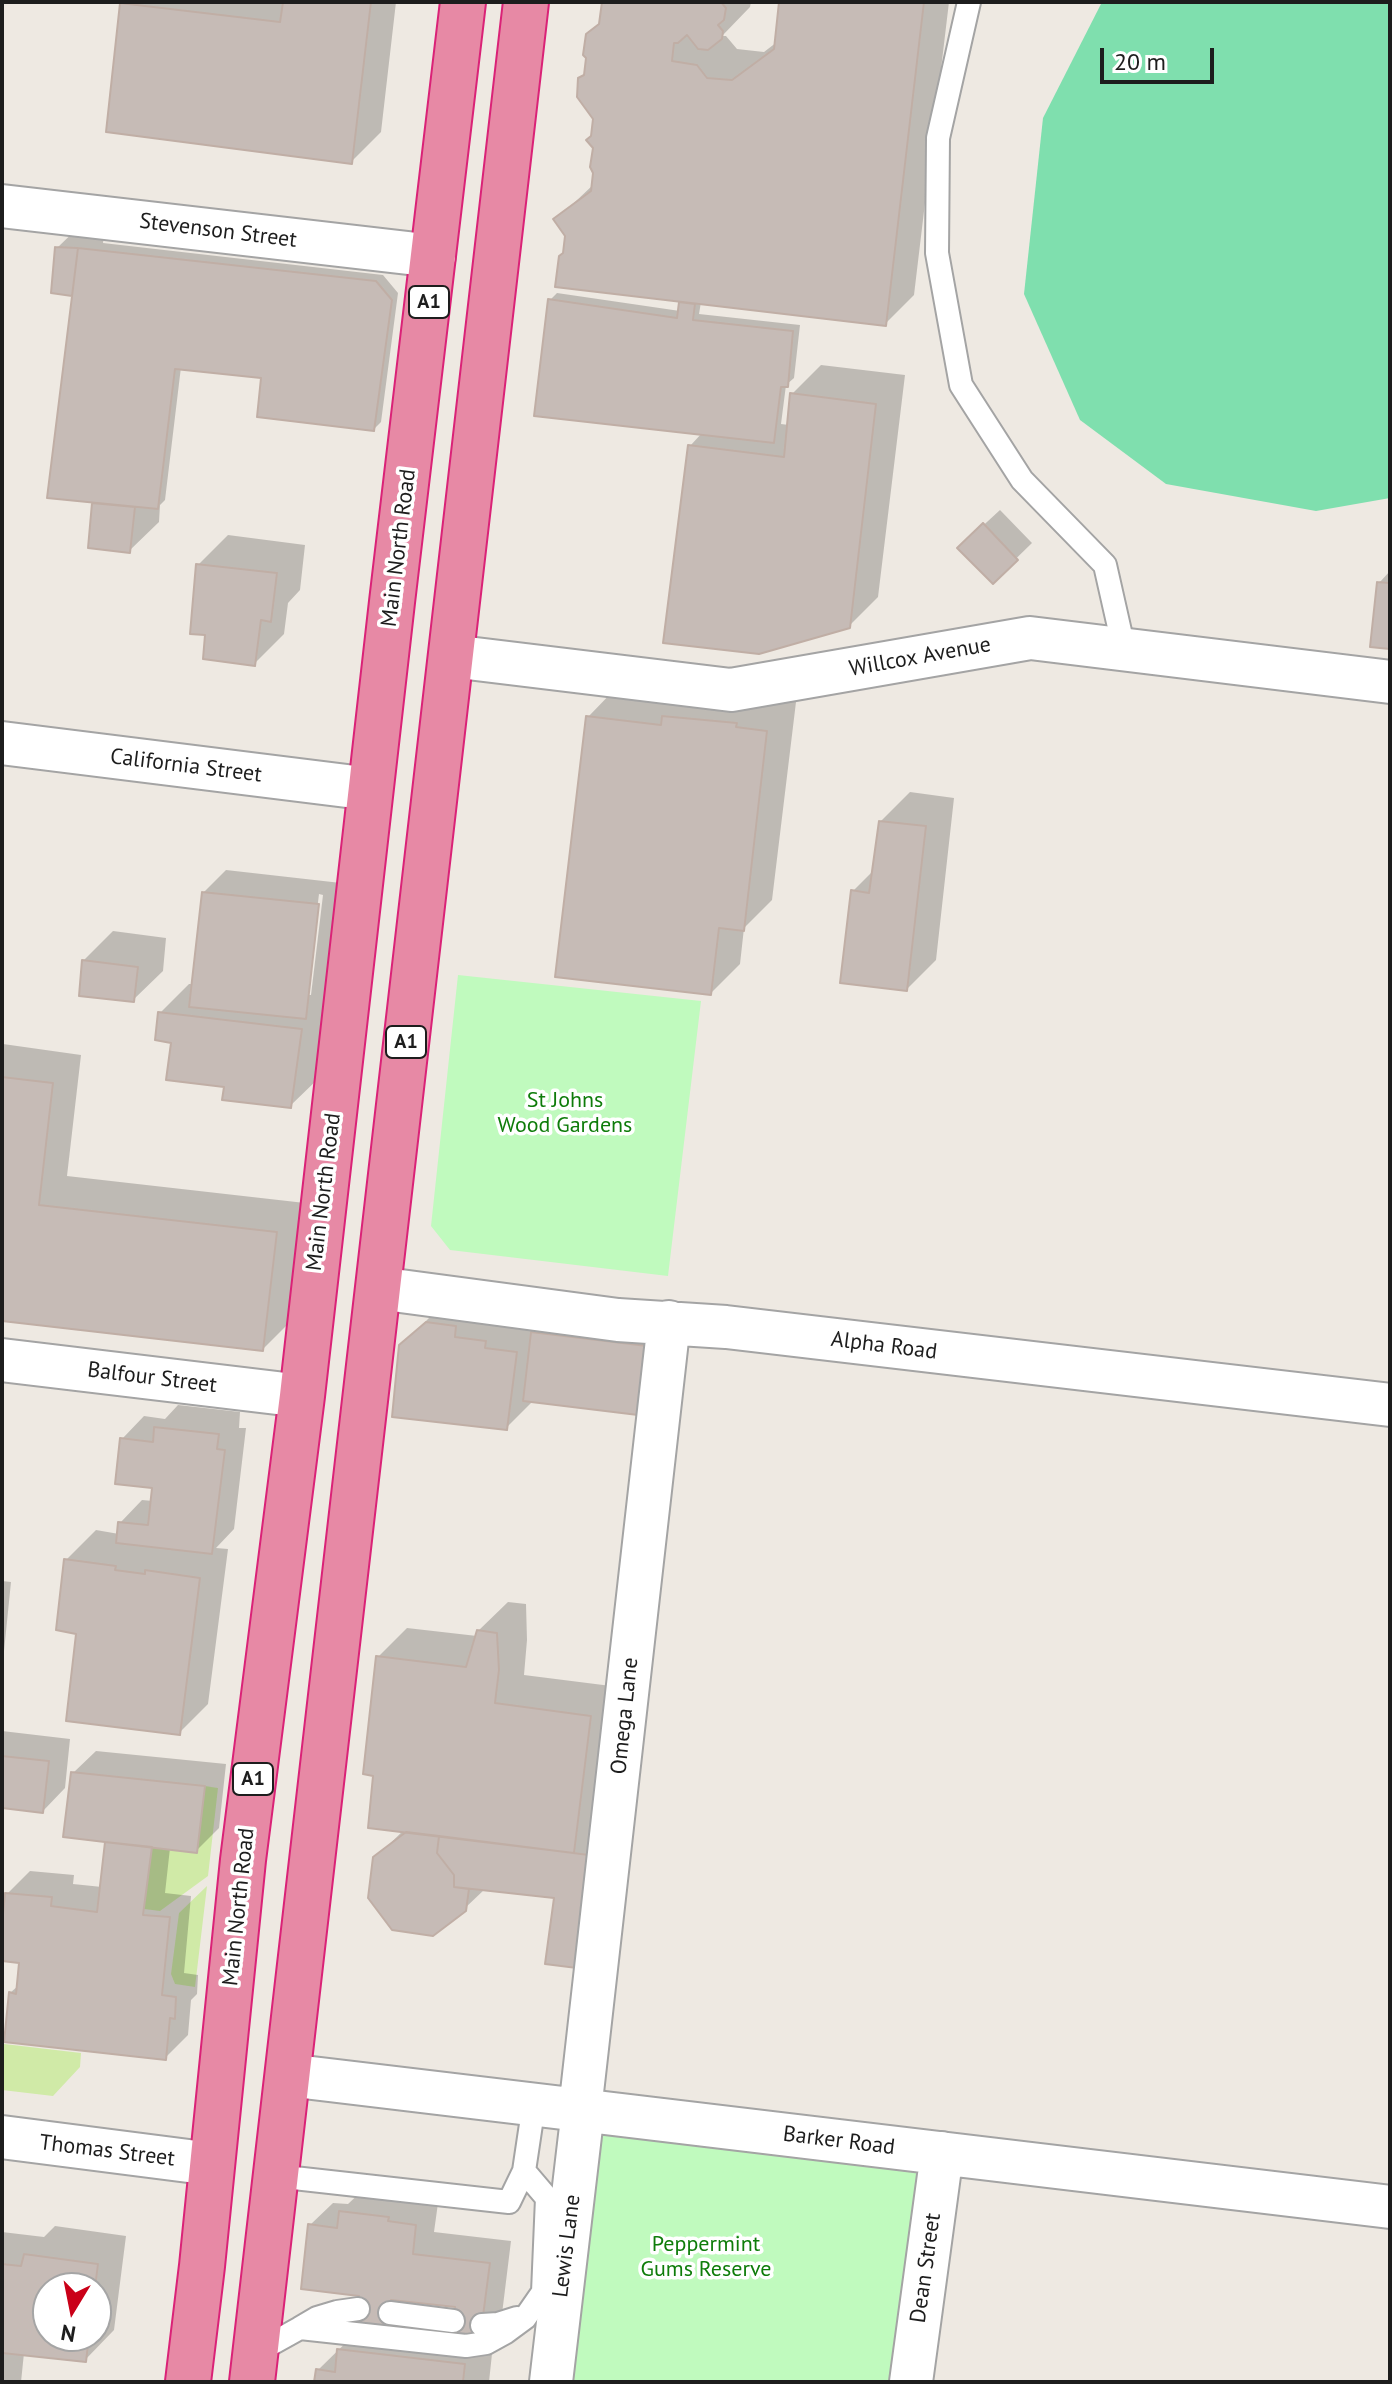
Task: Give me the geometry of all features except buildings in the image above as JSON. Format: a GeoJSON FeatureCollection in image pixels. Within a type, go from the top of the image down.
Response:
{"type":"FeatureCollection","features":[{"type":"Feature","properties":{"kind":"highway","name":"Main North Road"},"geometry":{"type":"LineString","coordinates":[[188,2382],[243,1860],[302,1396],[463,2]]}},
{"type":"Feature","properties":{"kind":"highway","name":"A1"},"geometry":{"type":"LineString","coordinates":[[253,2368],[526,2]]}},
{"type":"Feature","properties":{"kind":"highway"},"geometry":{"type":"LineString","coordinates":[[371,789],[434,796]]}},
{"type":"Feature","properties":{"kind":"highway"},"geometry":{"type":"LineString","coordinates":[[314,1280],[378,1288]]}},
{"type":"Feature","properties":{"kind":"street","name":"Stevenson Street"},"geometry":{"type":"LineString","coordinates":[[2,206],[434,256]]}},
{"type":"Feature","properties":{"kind":"street","name":"Willcox Avenue"},"geometry":{"type":"LineString","coordinates":[[451,656],[731,690],[1030,638],[1390,682]]}},
{"type":"Feature","properties":{"kind":"street","name":"California Street"},"geometry":{"type":"LineString","coordinates":[[2,743],[371,789]]}},
{"type":"Feature","properties":{"kind":"street","name":"Alpha Road"},"geometry":{"type":"LineString","coordinates":[[378,1288],[618,1320],[669,1322],[1390,1405]]}},
{"type":"Feature","properties":{"kind":"street","name":"Omega Lane"},"geometry":{"type":"LineString","coordinates":[[582,2110],[669,1322]]}},
{"type":"Feature","properties":{"kind":"street","name":"Balfour Street"},"geometry":{"type":"LineString","coordinates":[[2,1360],[302,1396]]}},
{"type":"Feature","properties":{"kind":"street","name":"Barker Road"},"geometry":{"type":"LineString","coordinates":[[287,2075],[1390,2207]]}},
{"type":"Feature","properties":{"kind":"street","name":"Lewis Lane"},"geometry":{"type":"LineString","coordinates":[[551,2382],[582,2110]]}},
{"type":"Feature","properties":{"kind":"street","name":"Thomas Street"},"geometry":{"type":"LineString","coordinates":[[2,2137],[212,2164]]}},
{"type":"Feature","properties":{"kind":"street","name":"Dean Street"},"geometry":{"type":"LineString","coordinates":[[911,2382],[942,2153]]}},
{"type":"Feature","properties":{"kind":"lane"},"geometry":{"type":"LineString","coordinates":[[969,2],[938,138],[937,253],[961,385],[1022,480],[1105,565],[1124,649]]}},
{"type":"Feature","properties":{"kind":"lane"},"geometry":{"type":"LineString","coordinates":[[276,2176],[509,2202],[524,2171],[534,2104]]}},
{"type":"Feature","properties":{"kind":"lane"},"geometry":{"type":"LineString","coordinates":[[300,2328],[466,2346],[486,2343],[506,2332],[525,2318],[543,2292],[547,2198],[524,2171]]}},
{"type":"Feature","properties":{"kind":"lane"},"geometry":{"type":"LineString","coordinates":[[482,2325],[516,2318],[534,2305]]}},
{"type":"Feature","properties":{"kind":"lane"},"geometry":{"type":"LineString","coordinates":[[253,2368],[300,2328],[317,2318],[358,2309]]}},
{"type":"Feature","properties":{"kind":"lane"},"geometry":{"type":"LineString","coordinates":[[390,2313],[453,2321]]}},
{"type":"Feature","properties":{"kind":"green space"},"geometry":{"type":"Polygon","coordinates":[[[1102,2],[1390,2],[1390,498],[1316,511],[1166,484],[1080,420],[1024,294],[1043,118],[1102,2]]]}},
{"type":"Feature","properties":{"kind":"green space","name":"St Johns Wood Gardens"},"geometry":{"type":"Polygon","coordinates":[[[458,975],[701,1001],[668,1276],[450,1250],[431,1226],[458,975]]]}},
{"type":"Feature","properties":{"kind":"green space"},"geometry":{"type":"Polygon","coordinates":[[[205,1786],[218,1788],[208,1876],[160,1911],[144,1909],[152,1847],[197,1853],[205,1786]]]}},
{"type":"Feature","properties":{"kind":"green space"},"geometry":{"type":"Polygon","coordinates":[[[207,1886],[195,1987],[175,1984],[171,1974],[179,1913],[207,1886]]]}},
{"type":"Feature","properties":{"kind":"green space"},"geometry":{"type":"Polygon","coordinates":[[[4,2044],[81,2053],[80,2067],[53,2096],[2,2090],[4,2044]]]}},
{"type":"Feature","properties":{"kind":"green space","name":"Peppermint Gums Reserve"},"geometry":{"type":"Polygon","coordinates":[[[592,2123],[927,2158],[895,2382],[564,2382],[592,2123]]]}}]}
